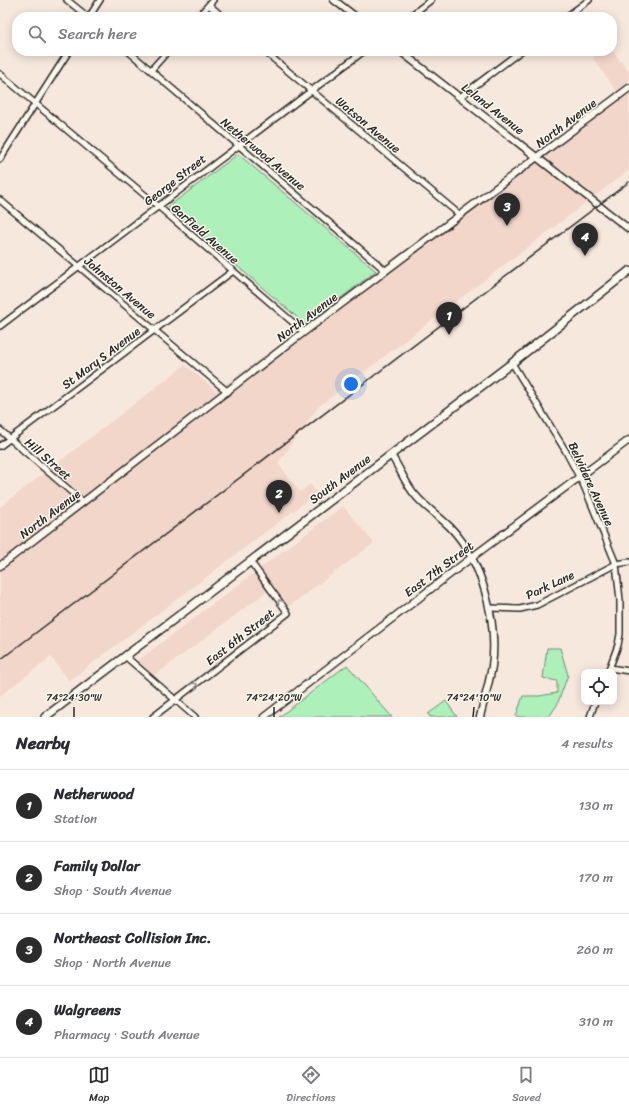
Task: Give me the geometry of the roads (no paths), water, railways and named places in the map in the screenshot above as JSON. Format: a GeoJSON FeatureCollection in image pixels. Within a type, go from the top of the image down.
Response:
{"type":"FeatureCollection","features":[{"type":"Feature","properties":{"kind":"main road","name":"South Avenue"},"geometry":{"type":"LineString","coordinates":[[45,717],[512,362],[629,271]]}},
{"type":"Feature","properties":{"kind":"street"},"geometry":{"type":"LineString","coordinates":[[68,0],[82,12]]}},
{"type":"Feature","properties":{"kind":"street"},"geometry":{"type":"LineString","coordinates":[[92,12],[100,0]]}},
{"type":"Feature","properties":{"kind":"street"},"geometry":{"type":"LineString","coordinates":[[203,12],[213,0]]}},
{"type":"Feature","properties":{"kind":"street"},"geometry":{"type":"LineString","coordinates":[[334,0],[350,12]]}},
{"type":"Feature","properties":{"kind":"street"},"geometry":{"type":"LineString","coordinates":[[415,12],[431,0]]}},
{"type":"Feature","properties":{"kind":"street"},"geometry":{"type":"LineString","coordinates":[[573,12],[589,0]]}},
{"type":"Feature","properties":{"kind":"street"},"geometry":{"type":"LineString","coordinates":[[209,5],[217,12]]}},
{"type":"Feature","properties":{"kind":"street"},"geometry":{"type":"LineString","coordinates":[[0,159],[66,56]]}},
{"type":"Feature","properties":{"kind":"street","name":"Netherwood Avenue"},"geometry":{"type":"LineString","coordinates":[[134,56],[386,271]]}},
{"type":"Feature","properties":{"kind":"street"},"geometry":{"type":"LineString","coordinates":[[151,70],[164,56]]}},
{"type":"Feature","properties":{"kind":"street","name":"Watson Avenue"},"geometry":{"type":"LineString","coordinates":[[270,56],[460,215]]}},
{"type":"Feature","properties":{"kind":"street","name":"George Street"},"geometry":{"type":"LineString","coordinates":[[0,326],[357,56]]}},
{"type":"Feature","properties":{"kind":"street","name":"Leland Avenue"},"geometry":{"type":"LineString","coordinates":[[407,56],[629,229]]}},
{"type":"Feature","properties":{"kind":"street"},"geometry":{"type":"LineString","coordinates":[[460,97],[514,56]]}},
{"type":"Feature","properties":{"kind":"street","name":"Garfield Avenue"},"geometry":{"type":"LineString","coordinates":[[0,74],[158,206],[304,332]]}},
{"type":"Feature","properties":{"kind":"street","name":"North Avenue"},"geometry":{"type":"LineString","coordinates":[[0,566],[304,332],[538,158],[629,88]]}},
{"type":"Feature","properties":{"kind":"street","name":"Johnston Avenue"},"geometry":{"type":"LineString","coordinates":[[0,200],[228,392]]}},
{"type":"Feature","properties":{"kind":"street","name":"St Mary S Avenue"},"geometry":{"type":"LineString","coordinates":[[0,446],[233,271]]}},
{"type":"Feature","properties":{"kind":"street","name":"Belvidere Avenue"},"geometry":{"type":"LineString","coordinates":[[512,362],[566,450],[584,486],[616,564],[620,600],[620,634],[618,645],[609,669]]}},
{"type":"Feature","properties":{"kind":"street","name":"Hill Street"},"geometry":{"type":"LineString","coordinates":[[0,430],[83,502]]}},
{"type":"Feature","properties":{"kind":"street","name":"East 7th Street"},"geometry":{"type":"LineString","coordinates":[[264,717],[471,558],[629,440]]}},
{"type":"Feature","properties":{"kind":"street"},"geometry":{"type":"LineString","coordinates":[[390,455],[415,496],[450,528],[461,542],[479,575],[489,608],[493,647],[492,665],[480,717]]}},
{"type":"Feature","properties":{"kind":"street","name":"East 6th Street"},"geometry":{"type":"LineString","coordinates":[[154,717],[288,613],[250,561]]}},
{"type":"Feature","properties":{"kind":"street","name":"Park Lane"},"geometry":{"type":"LineString","coordinates":[[489,608],[520,609],[537,605],[616,564],[629,562]]}},
{"type":"Feature","properties":{"kind":"street"},"geometry":{"type":"LineString","coordinates":[[125,656],[195,717]]}},
{"type":"Feature","properties":{"kind":"street"},"geometry":{"type":"LineString","coordinates":[[617,670],[629,671]]}},
{"type":"Feature","properties":{"kind":"street"},"geometry":{"type":"LineString","coordinates":[[590,717],[594,705]]}},
{"type":"Feature","properties":{"kind":"railway"},"geometry":{"type":"LineString","coordinates":[[0,660],[629,182]]}},
{"type":"Feature","properties":{"kind":"place","name":"Northeast Collision Inc."},"geometry":{"type":"Point","coordinates":[507,226]}},
{"type":"Feature","properties":{"kind":"place","name":"Walgreens"},"geometry":{"type":"Point","coordinates":[585,256]}},
{"type":"Feature","properties":{"kind":"place","name":"Netherwood"},"geometry":{"type":"Point","coordinates":[449,335]}},
{"type":"Feature","properties":{"kind":"place","name":"Family Dollar"},"geometry":{"type":"Point","coordinates":[279,513]}}]}
